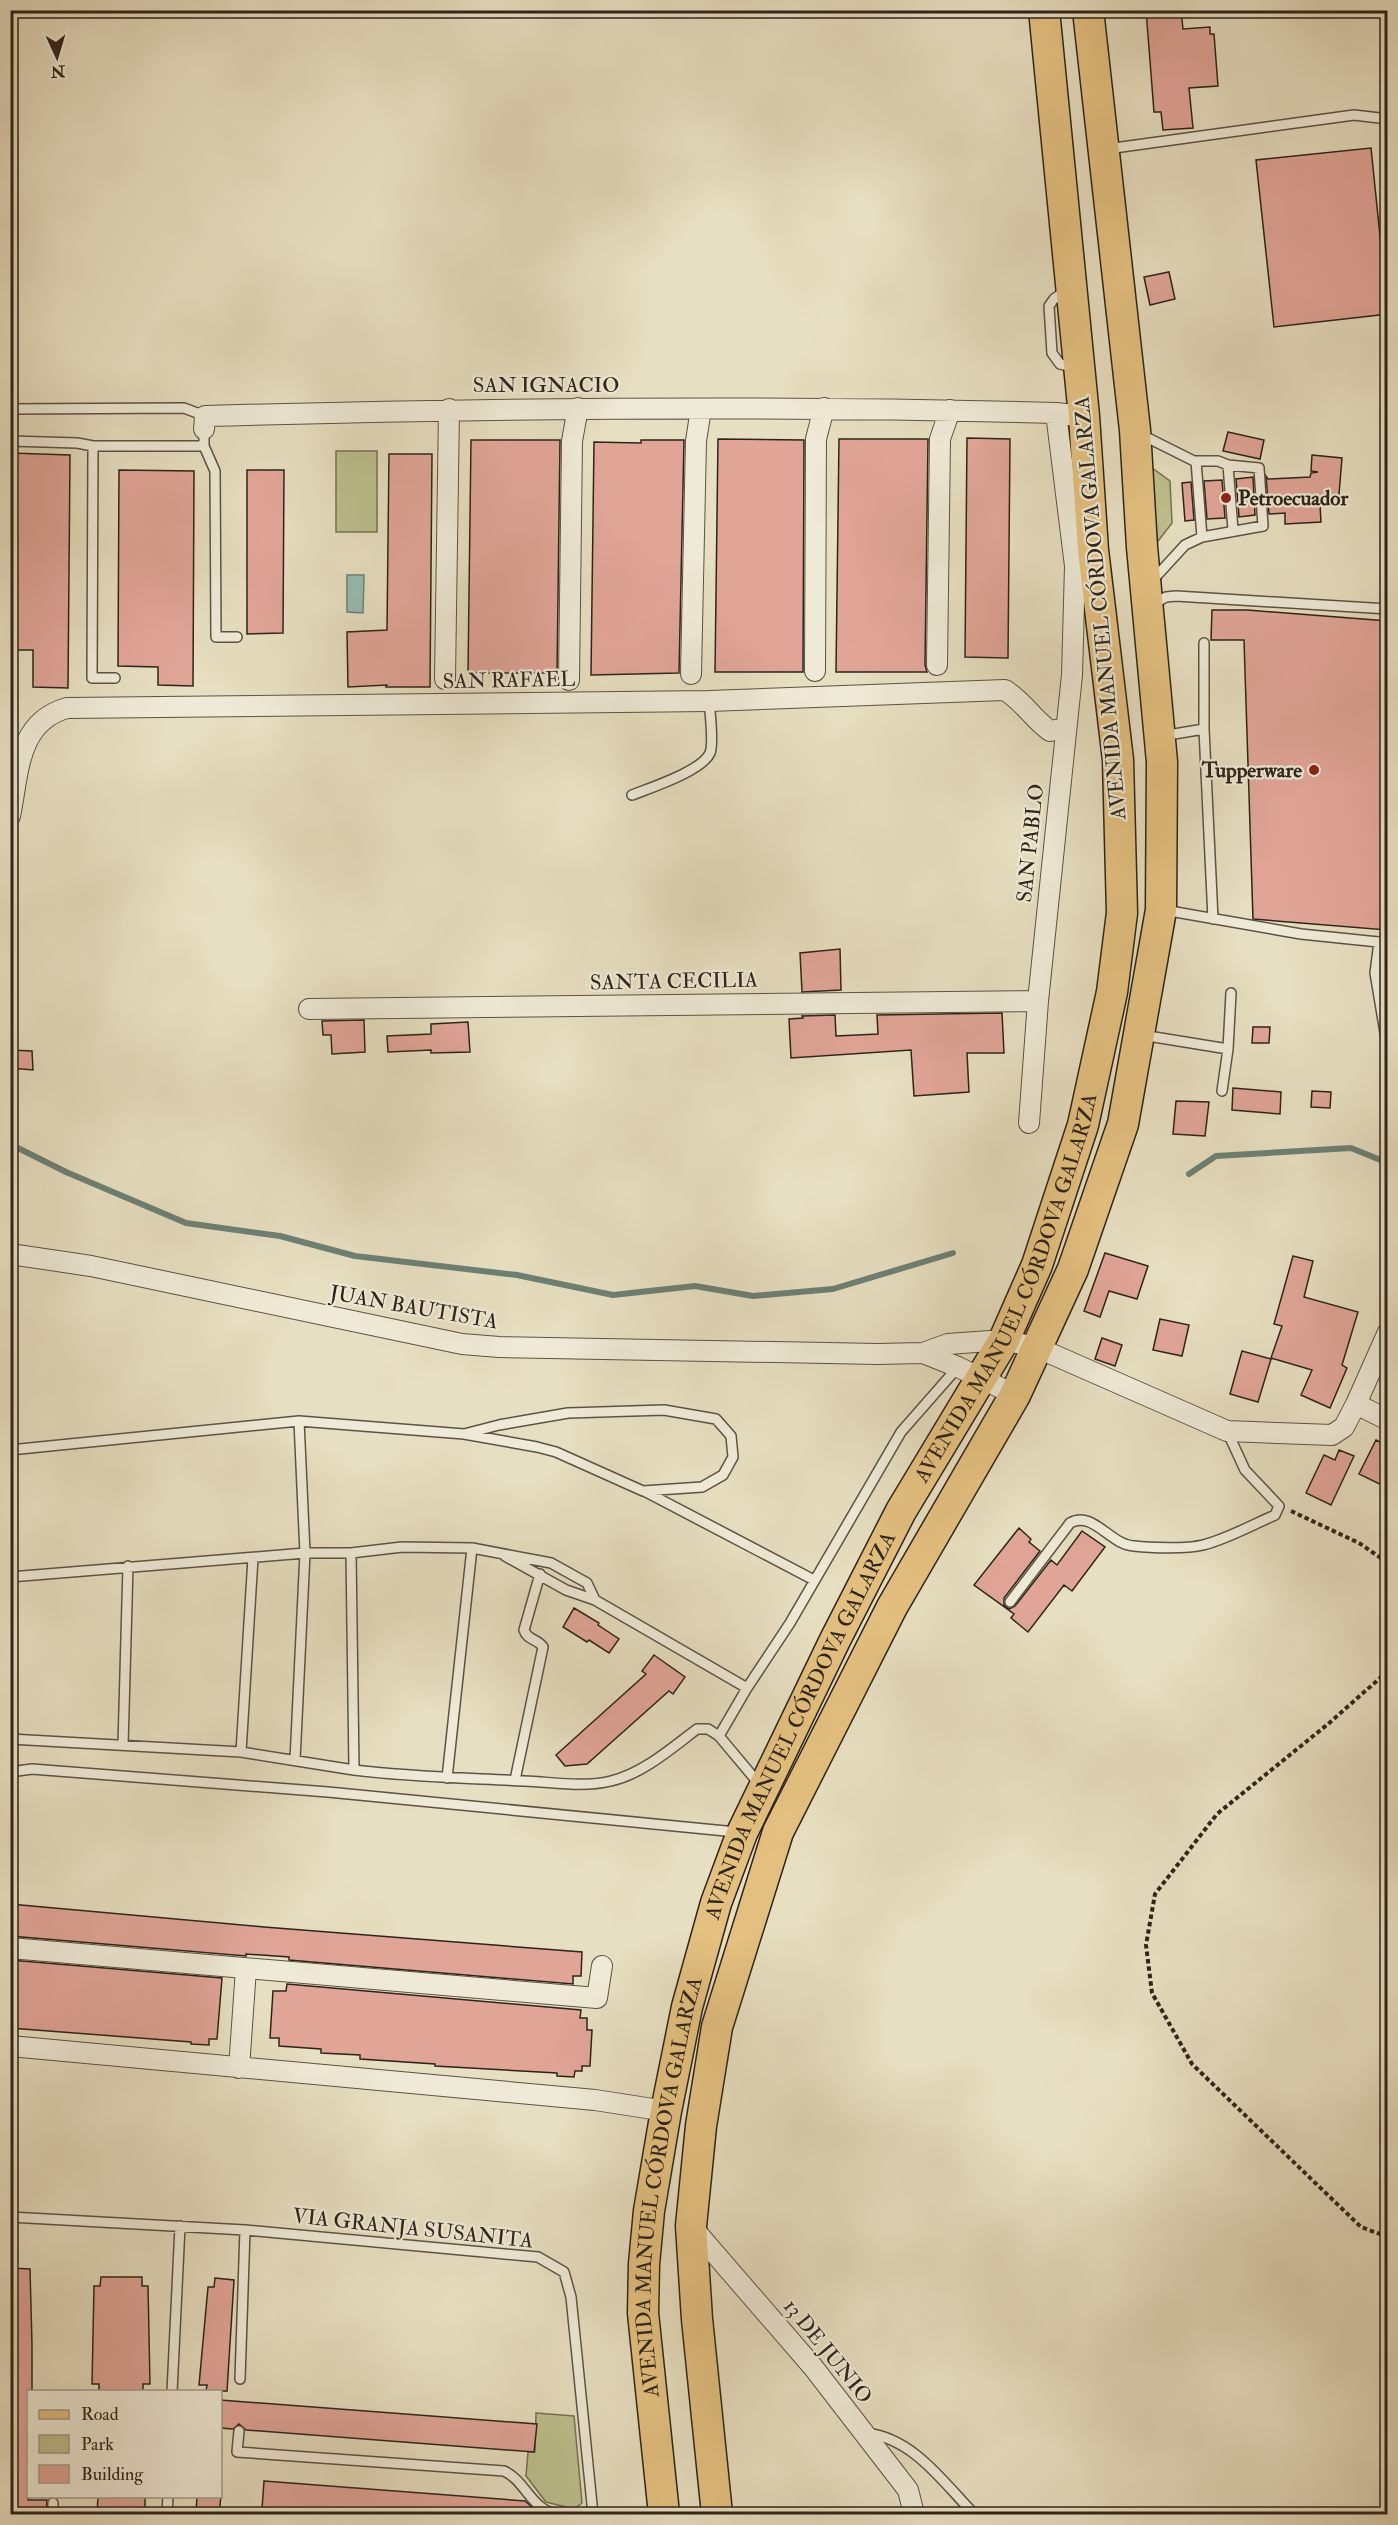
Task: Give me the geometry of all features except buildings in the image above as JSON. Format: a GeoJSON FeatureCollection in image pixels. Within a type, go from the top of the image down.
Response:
{"type":"FeatureCollection","features":[{"type":"Feature","properties":{"kind":"main road","name":"AVENIDA MANUEL CÓRDOVA GALARZA"},"geometry":{"type":"LineString","coordinates":[[664,2514],[643,2313],[649,2211],[687,2007],[702,1950],[716,1903],[742,1833],[835,1640],[969,1373],[1004,1340],[1037,1265],[1083,1125],[1112,992],[1122,913],[1118,760],[1084,558],[1070,414],[1079,368],[1044,10]]}},
{"type":"Feature","properties":{"kind":"main road","name":"AVENIDA MANUEL CÓRDOVA GALARZA"},"geometry":{"type":"LineString","coordinates":[[717,2514],[696,2319],[691,2226],[701,2126],[717,2027],[778,1832],[892,1606],[1015,1395],[1073,1269],[1123,1124],[1161,910],[1162,762],[1160,737],[1135,430],[1088,10]]}},
{"type":"Feature","properties":{"kind":"main road"},"geometry":{"type":"LineString","coordinates":[[1084,558],[1143,547]]}},
{"type":"Feature","properties":{"kind":"street"},"geometry":{"type":"LineString","coordinates":[[569,680],[572,441],[578,408]]}},
{"type":"Feature","properties":{"kind":"street","name":"SAN IGNACIO"},"geometry":{"type":"LineString","coordinates":[[205,430],[449,409],[824,408],[1070,414]]}},
{"type":"Feature","properties":{"kind":"street"},"geometry":{"type":"LineString","coordinates":[[815,671],[816,439],[824,408]]}},
{"type":"Feature","properties":{"kind":"street"},"geometry":{"type":"LineString","coordinates":[[446,679],[449,409]]}},
{"type":"Feature","properties":{"kind":"street"},"geometry":{"type":"LineString","coordinates":[[691,674],[696,441],[701,409]]}},
{"type":"Feature","properties":{"kind":"street"},"geometry":{"type":"LineString","coordinates":[[937,665],[940,439],[950,410]]}},
{"type":"Feature","properties":{"kind":"street","name":"SAN PABLO"},"geometry":{"type":"LineString","coordinates":[[1029,1123],[1038,1001],[1084,558]]}},
{"type":"Feature","properties":{"kind":"street","name":"SAN RAFAEL"},"geometry":{"type":"LineString","coordinates":[[10,816],[26,740],[37,723],[52,712],[67,708],[709,701],[1005,690],[1024,702],[1037,722],[1050,731],[1066,728]]}},
{"type":"Feature","properties":{"kind":"street","name":"SANTA CECILIA"},"geometry":{"type":"LineString","coordinates":[[309,1010],[1038,1001]]}},
{"type":"Feature","properties":{"kind":"street","name":"JUAN BAUTISTA"},"geometry":{"type":"LineString","coordinates":[[10,1254],[91,1266],[462,1344],[499,1347],[923,1353],[948,1344],[1004,1340],[1038,1348],[1227,1431]]}},
{"type":"Feature","properties":{"kind":"street"},"geometry":{"type":"LineString","coordinates":[[1227,1431],[1332,1435],[1344,1427],[1388,1332]]}},
{"type":"Feature","properties":{"kind":"street","name":"JUAN BAUTISTA"},"geometry":{"type":"LineString","coordinates":[[923,1353],[1015,1395]]}},
{"type":"Feature","properties":{"kind":"street"},"geometry":{"type":"LineString","coordinates":[[1356,1404],[1388,1420]]}},
{"type":"Feature","properties":{"kind":"street"},"geometry":{"type":"LineString","coordinates":[[10,1948],[246,1970],[597,1998],[602,1966]]}},
{"type":"Feature","properties":{"kind":"street"},"geometry":{"type":"LineString","coordinates":[[239,2068],[246,1970]]}},
{"type":"Feature","properties":{"kind":"street"},"geometry":{"type":"LineString","coordinates":[[10,2046],[595,2100],[666,2111]]}},
{"type":"Feature","properties":{"kind":"street","name":"13 DE JUNIO"},"geometry":{"type":"LineString","coordinates":[[691,2226],[813,2367],[908,2490],[914,2514]]}},
{"type":"Feature","properties":{"kind":"lane"},"geometry":{"type":"LineString","coordinates":[[1102,150],[1354,115],[1388,119]]}},
{"type":"Feature","properties":{"kind":"lane","name":"SAN IGNACIO"},"geometry":{"type":"LineString","coordinates":[[10,409],[184,408],[205,430]]}},
{"type":"Feature","properties":{"kind":"lane"},"geometry":{"type":"LineString","coordinates":[[10,441],[77,443],[93,446],[205,430],[215,471],[216,637],[237,637]]}},
{"type":"Feature","properties":{"kind":"lane"},"geometry":{"type":"LineString","coordinates":[[1135,430],[1169,450],[1196,461],[1218,461],[1228,465],[1259,468],[1263,526],[1202,537],[1185,545],[1148,596]]}},
{"type":"Feature","properties":{"kind":"lane"},"geometry":{"type":"LineString","coordinates":[[93,446],[92,678],[115,678]]}},
{"type":"Feature","properties":{"kind":"lane"},"geometry":{"type":"LineString","coordinates":[[1196,461],[1202,537]]}},
{"type":"Feature","properties":{"kind":"lane"},"geometry":{"type":"LineString","coordinates":[[1228,465],[1233,530]]}},
{"type":"Feature","properties":{"kind":"lane"},"geometry":{"type":"LineString","coordinates":[[1148,596],[1388,609]]}},
{"type":"Feature","properties":{"kind":"lane"},"geometry":{"type":"LineString","coordinates":[[1204,644],[1204,729],[1213,919]]}},
{"type":"Feature","properties":{"kind":"lane"},"geometry":{"type":"LineString","coordinates":[[632,795],[683,773],[705,759],[711,752],[709,701]]}},
{"type":"Feature","properties":{"kind":"lane"},"geometry":{"type":"LineString","coordinates":[[1160,737],[1204,729]]}},
{"type":"Feature","properties":{"kind":"lane"},"geometry":{"type":"LineString","coordinates":[[1161,910],[1301,934],[1383,943],[1375,973],[1388,1050]]}},
{"type":"Feature","properties":{"kind":"lane"},"geometry":{"type":"LineString","coordinates":[[1222,1092],[1228,1049],[1230,993]]}},
{"type":"Feature","properties":{"kind":"lane"},"geometry":{"type":"LineString","coordinates":[[1139,1034],[1228,1049]]}},
{"type":"Feature","properties":{"kind":"lane"},"geometry":{"type":"LineString","coordinates":[[719,1736],[790,1623],[901,1432],[969,1373]]}},
{"type":"Feature","properties":{"kind":"lane"},"geometry":{"type":"LineString","coordinates":[[464,1434],[499,1425],[568,1413],[664,1410],[716,1419],[731,1436],[733,1457],[723,1475],[702,1487],[643,1491]]}},
{"type":"Feature","properties":{"kind":"lane"},"geometry":{"type":"LineString","coordinates":[[10,1450],[299,1421],[464,1434],[556,1452],[643,1491],[814,1580]]}},
{"type":"Feature","properties":{"kind":"lane"},"geometry":{"type":"LineString","coordinates":[[295,1760],[305,1553],[299,1421]]}},
{"type":"Feature","properties":{"kind":"lane"},"geometry":{"type":"LineString","coordinates":[[1010,1602],[1070,1523],[1077,1519],[1085,1519],[1116,1541],[1132,1546],[1201,1546],[1275,1515],[1280,1506],[1245,1470],[1227,1431]]}},
{"type":"Feature","properties":{"kind":"lane"},"geometry":{"type":"LineString","coordinates":[[10,1576],[305,1553],[351,1553],[402,1547],[472,1548],[505,1556],[539,1560],[566,1570],[587,1583],[595,1600]]}},
{"type":"Feature","properties":{"kind":"lane"},"geometry":{"type":"LineString","coordinates":[[447,1778],[472,1548]]}},
{"type":"Feature","properties":{"kind":"lane"},"geometry":{"type":"LineString","coordinates":[[351,1553],[354,1770]]}},
{"type":"Feature","properties":{"kind":"lane"},"geometry":{"type":"LineString","coordinates":[[505,1556],[566,1590],[595,1600],[747,1689]]}},
{"type":"Feature","properties":{"kind":"lane"},"geometry":{"type":"LineString","coordinates":[[241,1752],[253,1558]]}},
{"type":"Feature","properties":{"kind":"lane"},"geometry":{"type":"LineString","coordinates":[[123,1745],[128,1566]]}},
{"type":"Feature","properties":{"kind":"lane"},"geometry":{"type":"LineString","coordinates":[[515,1780],[543,1647],[540,1642],[527,1636],[524,1630],[540,1574]]}},
{"type":"Feature","properties":{"kind":"lane"},"geometry":{"type":"LineString","coordinates":[[10,1739],[241,1752],[400,1776],[515,1780],[575,1785],[611,1781],[634,1772],[697,1729],[708,1729],[719,1736],[763,1790]]}},
{"type":"Feature","properties":{"kind":"lane"},"geometry":{"type":"LineString","coordinates":[[10,1772],[32,1769],[316,1791],[742,1833]]}},
{"type":"Feature","properties":{"kind":"lane","name":"VIA GRANJA SUSANITA"},"geometry":{"type":"LineString","coordinates":[[10,2217],[245,2230],[538,2257],[564,2272],[571,2296],[593,2514]]}},
{"type":"Feature","properties":{"kind":"lane"},"geometry":{"type":"LineString","coordinates":[[172,2390],[180,2226]]}},
{"type":"Feature","properties":{"kind":"lane"},"geometry":{"type":"LineString","coordinates":[[240,2379],[245,2230]]}},
{"type":"Feature","properties":{"kind":"lane"},"geometry":{"type":"LineString","coordinates":[[239,2431],[237,2452],[504,2471],[512,2475],[523,2486],[538,2506],[557,2514]]}},
{"type":"Feature","properties":{"kind":"lane"},"geometry":{"type":"LineString","coordinates":[[864,2433],[878,2435],[900,2443],[927,2464],[974,2514]]}},
{"type":"Feature","properties":{"kind":"lane"},"geometry":{"type":"LineString","coordinates":[[167,2514],[168,2498]]}},
{"type":"Feature","properties":{"kind":"lane"},"geometry":{"type":"LineString","coordinates":[[52,2514],[53,2503]]}},
{"type":"Feature","properties":{"kind":"path"},"geometry":{"type":"LineString","coordinates":[[1280,1506],[1359,1543],[1388,1563]]}},
{"type":"Feature","properties":{"kind":"path"},"geometry":{"type":"LineString","coordinates":[[1388,1671],[1328,1724],[1217,1814],[1155,1894],[1146,1945],[1152,1993],[1192,2064],[1361,2227],[1388,2237]]}},
{"type":"Feature","properties":{"kind":"green space"},"geometry":{"type":"Polygon","coordinates":[[[336,451],[377,451],[377,532],[336,532],[336,451]]]}},
{"type":"Feature","properties":{"kind":"green space"},"geometry":{"type":"Polygon","coordinates":[[[1148,465],[1170,481],[1172,523],[1155,545],[1148,465]]]}},
{"type":"Feature","properties":{"kind":"green space"},"geometry":{"type":"Polygon","coordinates":[[[536,2413],[574,2416],[582,2503],[574,2509],[546,2502],[526,2476],[528,2452],[535,2452],[536,2413]]]}},
{"type":"Feature","properties":{"kind":"water"},"geometry":{"type":"Polygon","coordinates":[[[347,575],[364,575],[363,613],[347,612],[347,575]]]}},
{"type":"Feature","properties":{"kind":"waterway"},"geometry":{"type":"LineString","coordinates":[[10,1144],[66,1172],[186,1223],[280,1236],[355,1256],[517,1275],[613,1295],[695,1286],[753,1296],[833,1289],[953,1253]]}},
{"type":"Feature","properties":{"kind":"waterway"},"geometry":{"type":"LineString","coordinates":[[1189,1174],[1216,1156],[1351,1148],[1388,1163]]}},
{"type":"Feature","properties":{"kind":"place","name":"Petroecuador"},"geometry":{"type":"Point","coordinates":[1226,498]}},
{"type":"Feature","properties":{"kind":"place","name":"Tupperware"},"geometry":{"type":"Point","coordinates":[1314,770]}}]}
